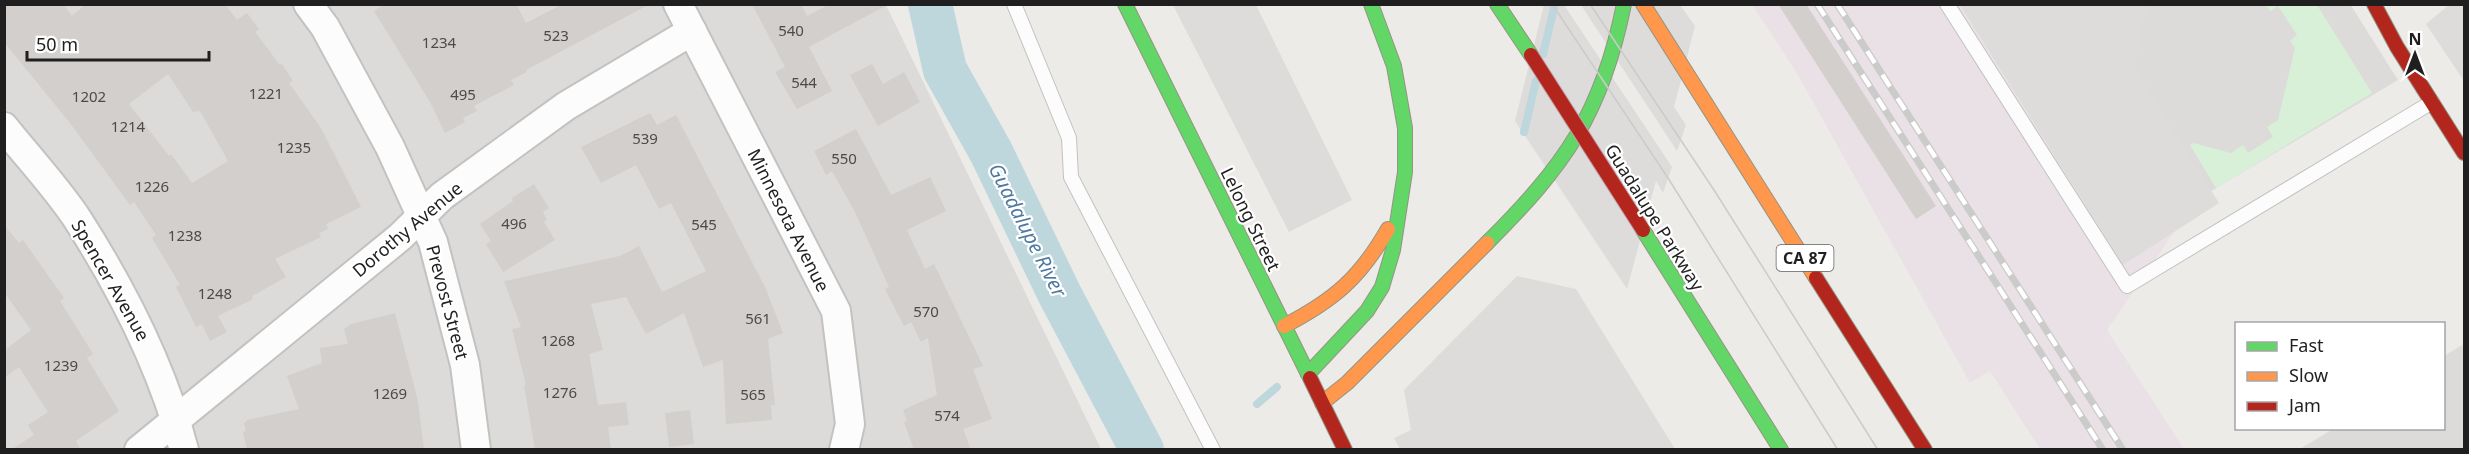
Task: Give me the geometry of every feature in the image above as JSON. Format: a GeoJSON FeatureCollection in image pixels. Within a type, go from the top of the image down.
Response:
{"type":"FeatureCollection","features":[{"type":"Feature","properties":{"kind":"main road","name":"Lelong Street"},"geometry":{"type":"LineString","coordinates":[[1125,4],[1345,450]]}},
{"type":"Feature","properties":{"kind":"main road"},"geometry":{"type":"LineString","coordinates":[[1308,374],[1358,324],[1381,289],[1395,251],[1397,211],[1405,176],[1407,148],[1404,105],[1396,70],[1371,4]]}},
{"type":"Feature","properties":{"kind":"main road","name":"Guadalupe Parkway"},"geometry":{"type":"LineString","coordinates":[[1497,4],[1643,230],[1780,450]]}},
{"type":"Feature","properties":{"kind":"main road"},"geometry":{"type":"LineString","coordinates":[[1322,404],[1347,383],[1535,196],[1565,159],[1589,119],[1607,76],[1624,4]]}},
{"type":"Feature","properties":{"kind":"main road","name":"CA 87"},"geometry":{"type":"LineString","coordinates":[[1643,4],[1925,450]]}},
{"type":"Feature","properties":{"kind":"main road"},"geometry":{"type":"LineString","coordinates":[[2381,8],[2432,102],[2464,153]]}},
{"type":"Feature","properties":{"kind":"main road"},"geometry":{"type":"LineString","coordinates":[[1284,326],[1331,301],[1353,283],[1377,248],[1397,211]]}},
{"type":"Feature","properties":{"kind":"street","name":"Prevost Street"},"geometry":{"type":"LineString","coordinates":[[308,4],[325,27],[385,137],[433,242],[465,365],[476,450]]}},
{"type":"Feature","properties":{"kind":"street","name":"Minnesota Avenue"},"geometry":{"type":"LineString","coordinates":[[678,4],[836,311],[850,424],[844,450]]}},
{"type":"Feature","properties":{"kind":"street","name":"Dorothy Avenue"},"geometry":{"type":"LineString","coordinates":[[139,450],[400,237],[442,196],[566,106],[692,31]]}},
{"type":"Feature","properties":{"kind":"street","name":"Spencer Avenue"},"geometry":{"type":"LineString","coordinates":[[4,127],[75,216],[148,343],[176,419],[184,450]]}},
{"type":"Feature","properties":{"kind":"lane"},"geometry":{"type":"LineString","coordinates":[[1014,4],[1069,138],[1071,177],[1213,450]]}},
{"type":"Feature","properties":{"kind":"lane"},"geometry":{"type":"LineString","coordinates":[[1947,4],[2127,286],[2432,102]]}},
{"type":"Feature","properties":{"kind":"shaded area"},"geometry":{"type":"Polygon","coordinates":[[[2350,4],[2398,80],[2196,200],[2134,68],[2144,5],[2350,4]]]}},
{"type":"Feature","properties":{"kind":"shaded area"},"geometry":{"type":"Polygon","coordinates":[[[4,5],[886,5],[1101,449],[5,449],[4,5]]]}},
{"type":"Feature","properties":{"kind":"shaded area"},"geometry":{"type":"Polygon","coordinates":[[[1173,5],[1256,5],[1352,200],[1289,232],[1173,5]]]}},
{"type":"Feature","properties":{"kind":"shaded area"},"geometry":{"type":"Polygon","coordinates":[[[1544,5],[1564,5],[1672,167],[1663,193],[1656,181],[1627,289],[1515,121],[1544,5]]]}},
{"type":"Feature","properties":{"kind":"shaded area"},"geometry":{"type":"Polygon","coordinates":[[[1581,5],[1680,5],[1695,26],[1674,107],[1686,125],[1677,151],[1581,5]]]}},
{"type":"Feature","properties":{"kind":"shaded area"},"geometry":{"type":"Polygon","coordinates":[[[1752,5],[2144,5],[2134,68],[2196,200],[2107,330],[2184,449],[2040,449],[1990,371],[1970,383],[1795,70],[1752,5]]]}},
{"type":"Feature","properties":{"kind":"shaded area"},"geometry":{"type":"Polygon","coordinates":[[[1960,5],[2148,5],[2134,68],[2219,203],[2123,265],[1960,5]]]}},
{"type":"Feature","properties":{"kind":"shaded area"},"geometry":{"type":"Polygon","coordinates":[[[2449,5],[2464,5],[2464,81],[2426,24],[2449,5]]]}},
{"type":"Feature","properties":{"kind":"shaded area"},"geometry":{"type":"Polygon","coordinates":[[[1517,276],[1576,289],[1675,449],[1400,449],[1394,438],[1411,430],[1404,390],[1517,276]]]}},
{"type":"Feature","properties":{"kind":"shaded area"},"geometry":{"type":"Polygon","coordinates":[[[2462,345],[2464,349],[2464,449],[2300,449],[2331,430],[2445,430],[2445,355],[2462,345]]]}},
{"type":"Feature","properties":{"kind":"green space"},"geometry":{"type":"Polygon","coordinates":[[[2266,5],[2317,5],[2372,93],[2216,188],[2190,145],[2194,143],[2231,153],[2243,145],[2248,153],[2273,137],[2267,127],[2278,120],[2295,48],[2290,41],[2297,35],[2278,6],[2270,11],[2266,5]]]}},
{"type":"Feature","properties":{"kind":"building"},"geometry":{"type":"Polygon","coordinates":[[[4,4],[63,4],[72,16],[86,4],[225,4],[237,20],[247,13],[259,29],[255,32],[280,65],[282,64],[293,81],[289,83],[321,128],[361,207],[326,224],[328,229],[319,233],[321,237],[275,259],[286,277],[252,296],[253,299],[218,316],[227,332],[210,341],[202,324],[196,327],[176,287],[180,285],[152,238],[156,235],[134,202],[130,205],[70,123],[4,42],[4,4]],[[168,74],[129,104],[192,183],[228,161],[200,111],[193,112],[168,74]]]}},
{"type":"Feature","properties":{"kind":"building"},"geometry":{"type":"Polygon","coordinates":[[[385,4],[516,4],[526,23],[563,4],[650,4],[526,70],[527,72],[511,80],[514,85],[474,106],[477,111],[463,118],[465,122],[445,133],[430,102],[374,11],[385,4]]]}},
{"type":"Feature","properties":{"kind":"building"},"geometry":{"type":"Polygon","coordinates":[[[752,4],[801,4],[807,16],[830,4],[889,4],[809,47],[832,91],[797,109],[775,72],[785,67],[752,4]]]}},
{"type":"Feature","properties":{"kind":"building"},"geometry":{"type":"Polygon","coordinates":[[[1778,4],[1806,4],[1936,206],[1916,219],[1778,4]]]}},
{"type":"Feature","properties":{"kind":"building"},"geometry":{"type":"Polygon","coordinates":[[[872,64],[883,84],[904,72],[920,102],[878,126],[850,75],[872,64]]]}},
{"type":"Feature","properties":{"kind":"building"},"geometry":{"type":"Polygon","coordinates":[[[650,113],[657,125],[676,115],[766,289],[783,333],[768,339],[775,405],[771,405],[772,420],[726,424],[723,360],[703,367],[684,313],[646,334],[626,297],[591,304],[603,350],[589,354],[598,405],[626,402],[629,425],[608,427],[611,450],[535,450],[524,385],[526,385],[512,329],[521,327],[504,281],[620,256],[639,246],[662,292],[706,271],[671,203],[659,209],[636,165],[601,183],[581,147],[650,113]]]}},
{"type":"Feature","properties":{"kind":"building"},"geometry":{"type":"Polygon","coordinates":[[[856,129],[891,195],[930,177],[946,211],[907,230],[925,269],[934,264],[983,366],[973,369],[992,419],[963,429],[971,450],[914,450],[904,422],[907,421],[903,410],[937,395],[928,338],[921,342],[911,322],[904,326],[885,289],[889,287],[855,212],[832,171],[826,175],[814,151],[856,129]]]}},
{"type":"Feature","properties":{"kind":"building"},"geometry":{"type":"Polygon","coordinates":[[[534,184],[549,208],[543,212],[547,220],[544,222],[555,240],[503,272],[486,244],[491,241],[480,224],[513,201],[512,198],[534,184]]]}},
{"type":"Feature","properties":{"kind":"building"},"geometry":{"type":"Polygon","coordinates":[[[4,225],[19,243],[23,240],[64,298],[60,301],[93,354],[87,358],[119,411],[76,441],[81,450],[11,450],[34,435],[28,425],[48,412],[19,367],[4,378],[4,351],[31,330],[4,292],[4,225]]]}},
{"type":"Feature","properties":{"kind":"building"},"geometry":{"type":"Polygon","coordinates":[[[395,313],[418,401],[424,450],[247,450],[243,432],[246,431],[244,423],[247,420],[299,409],[287,376],[322,363],[320,348],[348,344],[344,329],[351,324],[395,313]]]}},
{"type":"Feature","properties":{"kind":"building"},"geometry":{"type":"Polygon","coordinates":[[[690,410],[694,444],[669,447],[665,413],[690,410]]]}},
{"type":"Feature","properties":{"kind":"waterway","name":"Guadalupe River"},"geometry":{"type":"LineString","coordinates":[[930,4],[945,70],[991,152],[1060,295],[1142,450]]}},
{"type":"Feature","properties":{"kind":"waterway"},"geometry":{"type":"LineString","coordinates":[[1543,54],[1555,4]]}},
{"type":"Feature","properties":{"kind":"waterway"},"geometry":{"type":"LineString","coordinates":[[1524,132],[1536,81]]}},
{"type":"Feature","properties":{"kind":"waterway"},"geometry":{"type":"LineString","coordinates":[[1257,404],[1277,387]]}},
{"type":"Feature","properties":{"kind":"tram line"},"geometry":{"type":"LineString","coordinates":[[1552,4],[1668,178],[1838,450]]}},
{"type":"Feature","properties":{"kind":"tram line"},"geometry":{"type":"LineString","coordinates":[[1590,4],[1714,190],[1878,450]]}},
{"type":"Feature","properties":{"kind":"railway"},"geometry":{"type":"LineString","coordinates":[[1817,4],[2103,450]]}},
{"type":"Feature","properties":{"kind":"railway"},"geometry":{"type":"LineString","coordinates":[[1837,4],[2123,450]]}},
{"type":"Feature","properties":{"kind":"traffic: fast"},"geometry":{"type":"LineString","coordinates":[[1125,4],[1308,374]]}},
{"type":"Feature","properties":{"kind":"traffic: fast"},"geometry":{"type":"LineString","coordinates":[[1308,374],[1367,311],[1382,287],[1393,250],[1405,172],[1405,128],[1394,66],[1371,4]]}},
{"type":"Feature","properties":{"kind":"traffic: fast"},"geometry":{"type":"LineString","coordinates":[[1497,4],[1531,55]]}},
{"type":"Feature","properties":{"kind":"traffic: fast"},"geometry":{"type":"LineString","coordinates":[[1487,243],[1538,188],[1576,136],[1592,107],[1604,77],[1624,4]]}},
{"type":"Feature","properties":{"kind":"traffic: fast"},"geometry":{"type":"LineString","coordinates":[[1643,230],[1781,450]]}},
{"type":"Feature","properties":{"kind":"traffic: slow"},"geometry":{"type":"LineString","coordinates":[[1643,4],[1816,278]]}},
{"type":"Feature","properties":{"kind":"traffic: slow"},"geometry":{"type":"LineString","coordinates":[[1284,326],[1317,307],[1344,286],[1367,261],[1388,229]]}},
{"type":"Feature","properties":{"kind":"traffic: slow"},"geometry":{"type":"LineString","coordinates":[[1322,403],[1347,383],[1487,243]]}},
{"type":"Feature","properties":{"kind":"traffic: jam"},"geometry":{"type":"LineString","coordinates":[[2374,4],[2397,47],[2464,153]]}},
{"type":"Feature","properties":{"kind":"traffic: jam"},"geometry":{"type":"LineString","coordinates":[[1531,55],[1643,230]]}},
{"type":"Feature","properties":{"kind":"traffic: jam"},"geometry":{"type":"LineString","coordinates":[[1816,278],[1925,450]]}},
{"type":"Feature","properties":{"kind":"traffic: jam"},"geometry":{"type":"LineString","coordinates":[[1310,378],[1345,450]]}}]}
